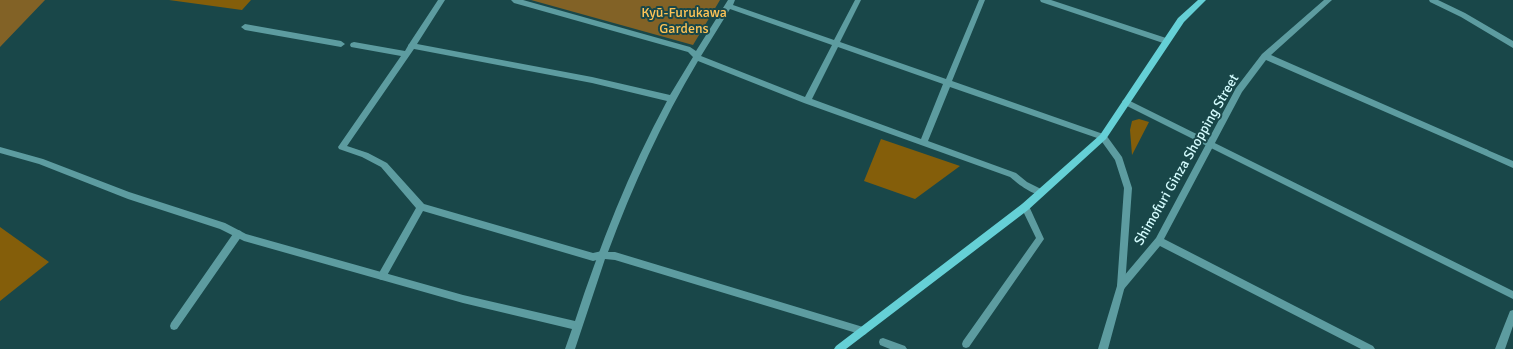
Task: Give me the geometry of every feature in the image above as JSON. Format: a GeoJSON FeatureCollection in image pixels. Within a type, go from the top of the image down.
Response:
{"type":"FeatureCollection","features":[{"type":"Feature","properties":{"kind":"street"},"geometry":{"type":"LineString","coordinates":[[442,0],[407,54],[342,147],[365,155],[384,165],[421,207],[593,257],[602,254],[615,256],[863,331]]}},
{"type":"Feature","properties":{"kind":"street"},"geometry":{"type":"LineString","coordinates":[[514,0],[690,50],[697,57],[709,63],[807,101],[1013,175],[1024,184],[1040,192]]}},
{"type":"Feature","properties":{"kind":"street"},"geometry":{"type":"LineString","coordinates":[[807,101],[858,0]]}},
{"type":"Feature","properties":{"kind":"street"},"geometry":{"type":"LineString","coordinates":[[923,143],[982,0]]}},
{"type":"Feature","properties":{"kind":"street"},"geometry":{"type":"LineString","coordinates":[[1043,0],[1166,41]]}},
{"type":"Feature","properties":{"kind":"street"},"geometry":{"type":"LineString","coordinates":[[839,349],[1025,207],[1103,137],[1181,20],[1203,0]]}},
{"type":"Feature","properties":{"kind":"street","name":"Shimofuri Ginza Shopping Street"},"geometry":{"type":"LineString","coordinates":[[1121,286],[1159,241],[1239,90],[1265,56],[1329,0]]}},
{"type":"Feature","properties":{"kind":"street"},"geometry":{"type":"LineString","coordinates":[[1432,0],[1463,15],[1513,45]]}},
{"type":"Feature","properties":{"kind":"street"},"geometry":{"type":"LineString","coordinates":[[570,349],[606,242],[643,155],[697,57],[730,3],[837,43],[1103,137],[1119,159],[1128,188],[1121,286],[1102,349]]}},
{"type":"Feature","properties":{"kind":"street"},"geometry":{"type":"LineString","coordinates":[[245,27],[341,44]]}},
{"type":"Feature","properties":{"kind":"street"},"geometry":{"type":"LineString","coordinates":[[354,46],[407,54]]}},
{"type":"Feature","properties":{"kind":"street"},"geometry":{"type":"LineString","coordinates":[[412,46],[592,80],[673,99]]}},
{"type":"Feature","properties":{"kind":"street"},"geometry":{"type":"LineString","coordinates":[[1265,56],[1513,165]]}},
{"type":"Feature","properties":{"kind":"street"},"geometry":{"type":"LineString","coordinates":[[1126,102],[1513,295]]}},
{"type":"Feature","properties":{"kind":"street"},"geometry":{"type":"LineString","coordinates":[[0,150],[40,161],[128,195],[212,223],[244,237],[462,299],[578,326]]}},
{"type":"Feature","properties":{"kind":"street"},"geometry":{"type":"LineString","coordinates":[[382,276],[421,207]]}},
{"type":"Feature","properties":{"kind":"street"},"geometry":{"type":"LineString","coordinates":[[966,344],[1040,239],[1025,207]]}},
{"type":"Feature","properties":{"kind":"street"},"geometry":{"type":"LineString","coordinates":[[174,326],[238,234]]}},
{"type":"Feature","properties":{"kind":"street"},"geometry":{"type":"LineString","coordinates":[[1159,241],[1370,349]]}},
{"type":"Feature","properties":{"kind":"street"},"geometry":{"type":"LineString","coordinates":[[1500,349],[1513,314]]}},
{"type":"Feature","properties":{"kind":"street"},"geometry":{"type":"LineString","coordinates":[[883,342],[902,349]]}},
{"type":"Feature","properties":{"kind":"shaded area"},"geometry":{"type":"Polygon","coordinates":[[[169,0],[251,0],[242,10],[169,0]]]}},
{"type":"Feature","properties":{"kind":"shaded area"},"geometry":{"type":"Polygon","coordinates":[[[1139,119],[1149,122],[1132,155],[1130,130],[1132,121],[1139,119]]]}},
{"type":"Feature","properties":{"kind":"shaded area"},"geometry":{"type":"Polygon","coordinates":[[[881,139],[960,166],[915,199],[864,181],[881,139]]]}},
{"type":"Feature","properties":{"kind":"shaded area"},"geometry":{"type":"Polygon","coordinates":[[[0,227],[49,262],[0,301],[0,227]]]}},
{"type":"Feature","properties":{"kind":"green space"},"geometry":{"type":"Polygon","coordinates":[[[0,0],[45,0],[0,47],[0,0]]]}},
{"type":"Feature","properties":{"kind":"green space","name":"Kyū-Furukawa Gardens"},"geometry":{"type":"Polygon","coordinates":[[[531,0],[720,0],[693,45],[531,0]]]}}]}
